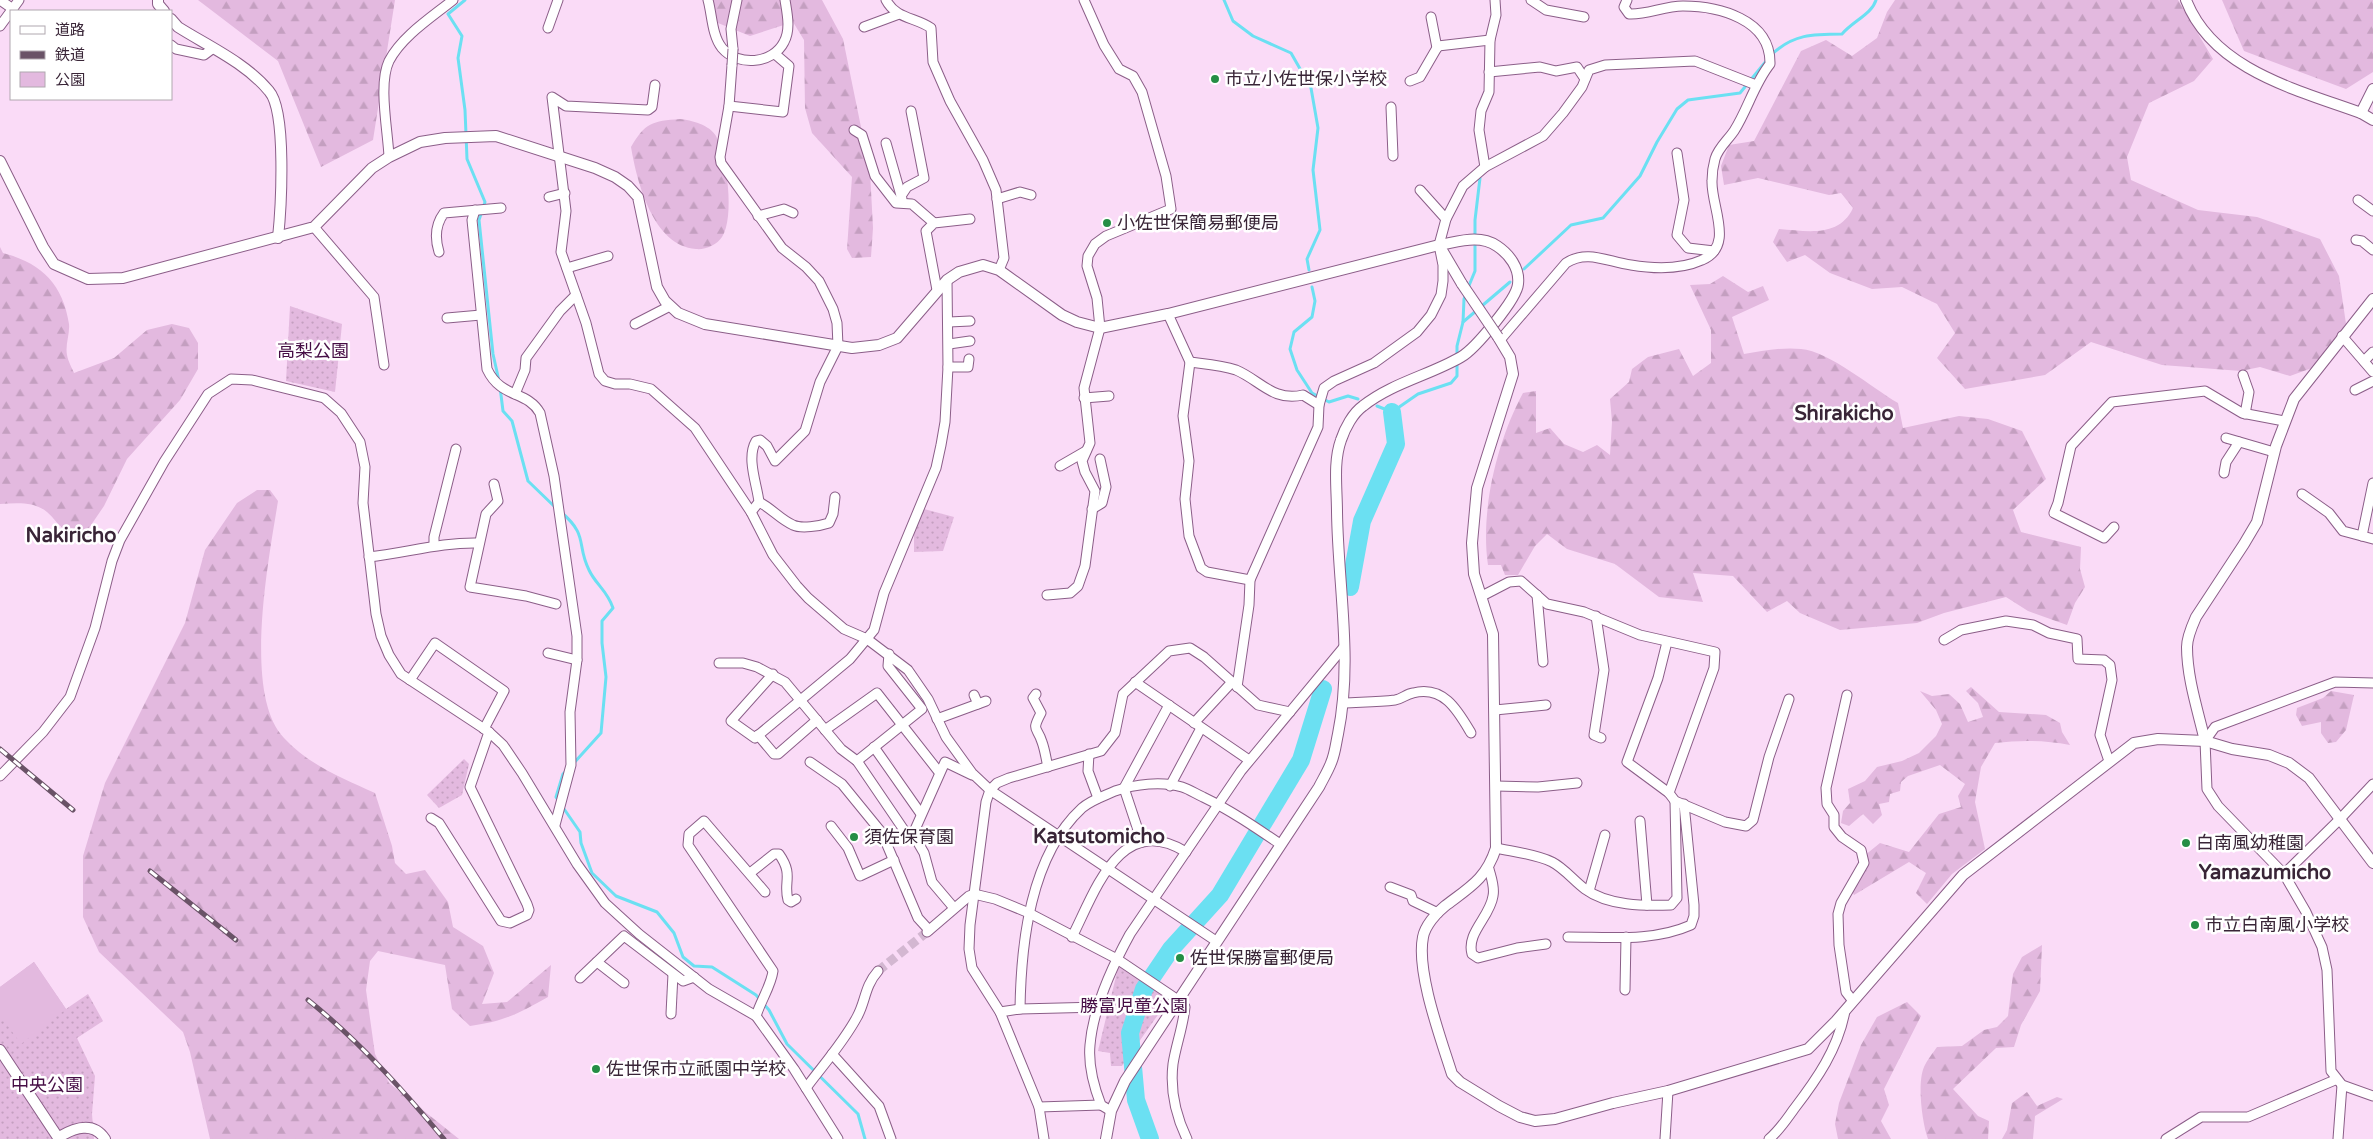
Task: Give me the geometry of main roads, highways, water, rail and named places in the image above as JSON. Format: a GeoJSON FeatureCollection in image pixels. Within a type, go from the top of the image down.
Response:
{"type":"FeatureCollection","features":[{"type":"Feature","properties":{"kind":"waterway"},"geometry":{"type":"LineString","coordinates":[[465,0],[448,14],[462,36],[458,58],[465,110],[467,159],[485,202],[479,220],[493,354],[499,381]]}},
{"type":"Feature","properties":{"kind":"waterway"},"geometry":{"type":"LineString","coordinates":[[1224,0],[1233,21],[1253,36],[1291,53],[1311,88],[1318,128],[1313,170],[1320,230],[1307,259],[1309,270]]}},
{"type":"Feature","properties":{"kind":"waterway"},"geometry":{"type":"LineString","coordinates":[[1771,55],[1795,39],[1822,34],[1842,34],[1871,9],[1876,0]]}},
{"type":"Feature","properties":{"kind":"waterway"},"geometry":{"type":"LineString","coordinates":[[1524,269],[1571,225],[1603,218],[1640,176],[1657,142],[1677,109],[1688,100],[1740,93],[1767,60]]}},
{"type":"Feature","properties":{"kind":"waterway"},"geometry":{"type":"LineString","coordinates":[[1468,288],[1475,271],[1475,220],[1480,178]]}},
{"type":"Feature","properties":{"kind":"waterway"},"geometry":{"type":"LineString","coordinates":[[1457,356],[1457,346],[1463,322],[1510,282]]}},
{"type":"Feature","properties":{"kind":"waterway"},"geometry":{"type":"LineString","coordinates":[[1312,287],[1315,301],[1312,317],[1294,332],[1290,349],[1297,370],[1312,393],[1329,402],[1348,396],[1358,399]]}},
{"type":"Feature","properties":{"kind":"waterway"},"geometry":{"type":"LineString","coordinates":[[1463,322],[1466,294]]}},
{"type":"Feature","properties":{"kind":"waterway"},"geometry":{"type":"LineString","coordinates":[[1377,406],[1392,412],[1418,394],[1451,383],[1457,376],[1457,363]]}},
{"type":"Feature","properties":{"kind":"waterway"},"geometry":{"type":"LineString","coordinates":[[500,387],[503,411],[512,421],[528,481],[556,508]]}},
{"type":"Feature","properties":{"kind":"waterway"},"geometry":{"type":"LineString","coordinates":[[1350,587],[1362,521],[1396,444],[1392,412]]}},
{"type":"Feature","properties":{"kind":"waterway"},"geometry":{"type":"LineString","coordinates":[[561,512],[570,520],[579,534],[589,570],[608,597],[613,608],[602,621],[602,643],[606,677],[601,733],[573,764]]}},
{"type":"Feature","properties":{"kind":"waterway"},"geometry":{"type":"LineString","coordinates":[[1150,1139],[1136,1100],[1130,1033],[1144,989],[1171,949],[1220,895],[1301,760],[1323,689]]}},
{"type":"Feature","properties":{"kind":"waterway"},"geometry":{"type":"LineString","coordinates":[[559,801],[556,797],[563,774],[567,770]]}},
{"type":"Feature","properties":{"kind":"waterway"},"geometry":{"type":"LineString","coordinates":[[562,806],[580,832],[581,843],[592,873],[616,896],[657,912],[674,933],[683,957],[694,966],[712,967],[756,995],[769,1010],[787,1044],[858,1114],[865,1139]]}},
{"type":"Feature","properties":{"kind":"tunnel"},"geometry":{"type":"LineString","coordinates":[[878,971],[927,932]]}},
{"type":"Feature","properties":{"kind":"railway"},"geometry":{"type":"LineString","coordinates":[[0,749],[73,810]]}},
{"type":"Feature","properties":{"kind":"railway"},"geometry":{"type":"LineString","coordinates":[[150,871],[236,940]]}},
{"type":"Feature","properties":{"kind":"railway"},"geometry":{"type":"LineString","coordinates":[[308,1000],[345,1032],[379,1066],[444,1139]]}},
{"type":"Feature","properties":{"kind":"place","name":"市立小佐世保小学校"},"geometry":{"type":"Point","coordinates":[1215,79]}},
{"type":"Feature","properties":{"kind":"place","name":"小佐世保簡易郵便局"},"geometry":{"type":"Point","coordinates":[1107,223]}},
{"type":"Feature","properties":{"kind":"place","name":"須佐保育園"},"geometry":{"type":"Point","coordinates":[854,837]}},
{"type":"Feature","properties":{"kind":"place","name":"白南風幼稚園"},"geometry":{"type":"Point","coordinates":[2186,843]}},
{"type":"Feature","properties":{"kind":"place","name":"市立白南風小学校"},"geometry":{"type":"Point","coordinates":[2195,925]}},
{"type":"Feature","properties":{"kind":"place","name":"佐世保勝富郵便局"},"geometry":{"type":"Point","coordinates":[1180,958]}},
{"type":"Feature","properties":{"kind":"place","name":"佐世保市立祇園中学校"},"geometry":{"type":"Point","coordinates":[596,1069]}},
{"type":"Feature","properties":{"kind":"district","name":"Shirakicho"},"geometry":{"type":"Point","coordinates":[1844,414]}},
{"type":"Feature","properties":{"kind":"district","name":"Nakiricho"},"geometry":{"type":"Point","coordinates":[71,536]}},
{"type":"Feature","properties":{"kind":"district","name":"Katsutomicho"},"geometry":{"type":"Point","coordinates":[1099,837]}},
{"type":"Feature","properties":{"kind":"district","name":"Yamazumicho"},"geometry":{"type":"Point","coordinates":[2265,873]}},
{"type":"Feature","properties":{"kind":"park label","name":"高梨公園"},"geometry":{"type":"Point","coordinates":[313,351]}},
{"type":"Feature","properties":{"kind":"park label","name":"勝富児童公園"},"geometry":{"type":"Point","coordinates":[1134,1006]}},
{"type":"Feature","properties":{"kind":"park label","name":"中央公園"},"geometry":{"type":"Point","coordinates":[47,1085]}}]}
